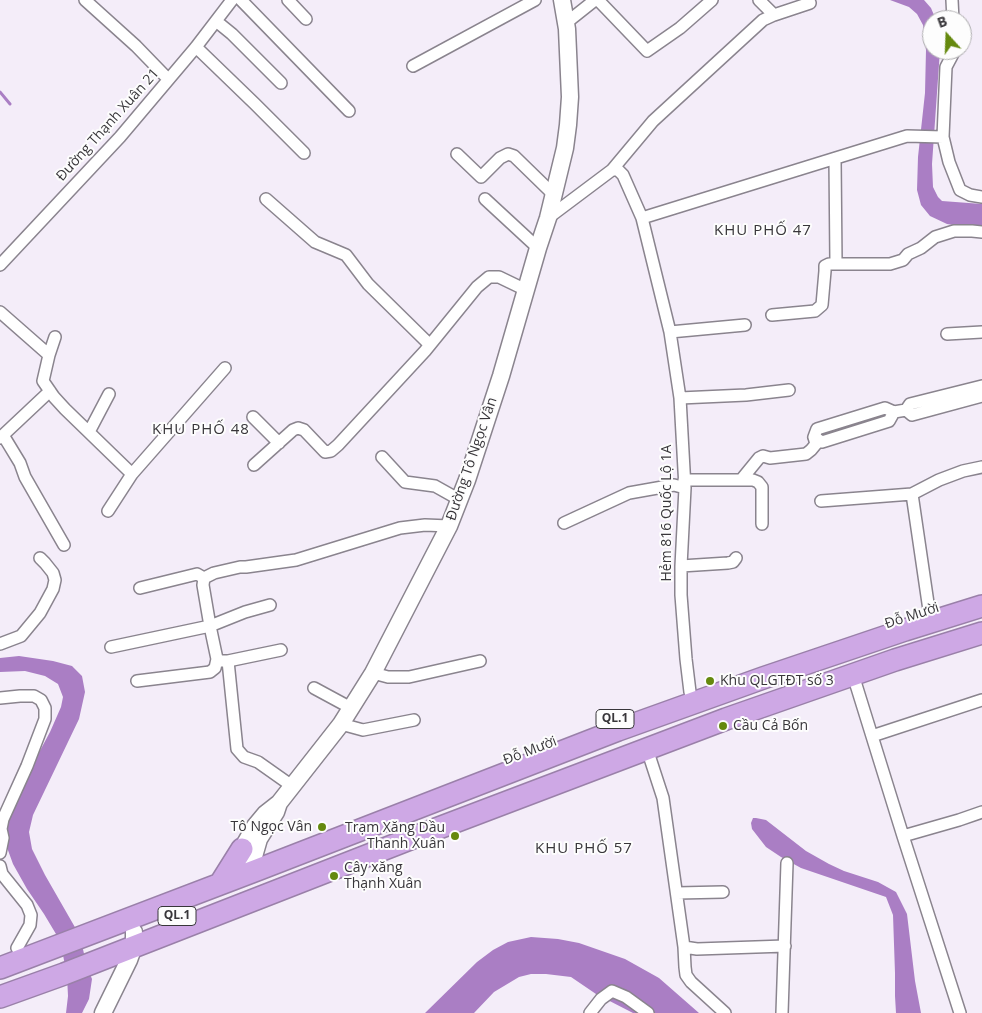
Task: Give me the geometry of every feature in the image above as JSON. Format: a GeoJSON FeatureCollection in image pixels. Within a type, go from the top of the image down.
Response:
{"type":"FeatureCollection","features":[{"type":"Feature","properties":{"kind":"highway","name":"Đỗ Mười"},"geometry":{"type":"LineString","coordinates":[[256,871],[293,843],[579,732],[756,668],[982,594]]}},
{"type":"Feature","properties":{"kind":"highway","name":"Đỗ Mười"},"geometry":{"type":"LineString","coordinates":[[90,942],[134,939],[256,871],[618,730],[844,650],[982,606]]}},
{"type":"Feature","properties":{"kind":"highway","name":"Đỗ Mười"},"geometry":{"type":"LineString","coordinates":[[90,942],[225,876],[392,846],[852,670],[906,645],[982,621]]}},
{"type":"Feature","properties":{"kind":"highway","name":"Đỗ Mười"},"geometry":{"type":"LineString","coordinates":[[256,871],[604,753],[720,710],[982,633]]}},
{"type":"Feature","properties":{"kind":"highway","name":"QL.1"},"geometry":{"type":"LineString","coordinates":[[0,984],[57,955],[90,942]]}},
{"type":"Feature","properties":{"kind":"highway","name":"QL.1"},"geometry":{"type":"LineString","coordinates":[[9,952],[57,955]]}},
{"type":"Feature","properties":{"kind":"highway","name":"QL.1"},"geometry":{"type":"LineString","coordinates":[[0,968],[57,955]]}},
{"type":"Feature","properties":{"kind":"highway","name":"QL.1"},"geometry":{"type":"LineString","coordinates":[[0,997],[57,955]]}},
{"type":"Feature","properties":{"kind":"street"},"geometry":{"type":"LineString","coordinates":[[85,0],[136,46],[168,80]]}},
{"type":"Feature","properties":{"kind":"street","name":"Đường Thạnh Xuân 21"},"geometry":{"type":"LineString","coordinates":[[0,265],[120,137],[196,47],[232,0]]}},
{"type":"Feature","properties":{"kind":"street"},"geometry":{"type":"LineString","coordinates":[[241,0],[350,111]]}},
{"type":"Feature","properties":{"kind":"street"},"geometry":{"type":"LineString","coordinates":[[288,0],[306,20]]}},
{"type":"Feature","properties":{"kind":"street"},"geometry":{"type":"LineString","coordinates":[[413,66],[535,0]]}},
{"type":"Feature","properties":{"kind":"street","name":"Đường Tô Ngọc Vân"},"geometry":{"type":"LineString","coordinates":[[256,871],[259,839],[276,812],[278,804],[340,724],[373,673],[449,526],[460,500],[501,376],[548,218],[565,148],[570,97],[567,29],[562,0]]}},
{"type":"Feature","properties":{"kind":"street"},"geometry":{"type":"LineString","coordinates":[[566,23],[596,0],[647,51],[670,36],[712,0]]}},
{"type":"Feature","properties":{"kind":"street"},"geometry":{"type":"LineString","coordinates":[[758,0],[774,15]]}},
{"type":"Feature","properties":{"kind":"street"},"geometry":{"type":"LineString","coordinates":[[548,218],[612,170],[653,121],[763,20],[810,3]]}},
{"type":"Feature","properties":{"kind":"street"},"geometry":{"type":"LineString","coordinates":[[216,21],[232,34],[281,83]]}},
{"type":"Feature","properties":{"kind":"street"},"geometry":{"type":"LineString","coordinates":[[196,47],[304,153]]}},
{"type":"Feature","properties":{"kind":"street"},"geometry":{"type":"LineString","coordinates":[[950,60],[946,67],[941,136],[960,190],[982,198]]}},
{"type":"Feature","properties":{"kind":"street"},"geometry":{"type":"LineString","coordinates":[[642,218],[907,136],[941,136]]}},
{"type":"Feature","properties":{"kind":"street"},"geometry":{"type":"LineString","coordinates":[[458,154],[481,177],[500,158],[508,154],[514,156],[553,194]]}},
{"type":"Feature","properties":{"kind":"street"},"geometry":{"type":"LineString","coordinates":[[835,158],[836,263]]}},
{"type":"Feature","properties":{"kind":"street","name":"Hẻm 816 Quốc Lộ 1A"},"geometry":{"type":"LineString","coordinates":[[612,170],[618,170],[623,175],[642,218],[670,332],[680,398],[684,484],[681,566],[683,625],[690,692]]}},
{"type":"Feature","properties":{"kind":"street"},"geometry":{"type":"LineString","coordinates":[[266,198],[315,242],[346,255],[368,284],[430,345]]}},
{"type":"Feature","properties":{"kind":"street"},"geometry":{"type":"LineString","coordinates":[[485,199],[538,248]]}},
{"type":"Feature","properties":{"kind":"street"},"geometry":{"type":"LineString","coordinates":[[772,315],[815,312],[822,305],[826,266],[829,264],[890,264],[903,260],[908,254],[921,248],[935,237],[954,232],[982,232]]}},
{"type":"Feature","properties":{"kind":"street"},"geometry":{"type":"LineString","coordinates":[[254,465],[293,430],[298,428],[304,430],[325,452],[338,446],[430,345],[477,287],[489,277],[499,277],[526,290]]}},
{"type":"Feature","properties":{"kind":"street"},"geometry":{"type":"LineString","coordinates":[[0,312],[49,355]]}},
{"type":"Feature","properties":{"kind":"street"},"geometry":{"type":"LineString","coordinates":[[670,332],[745,325]]}},
{"type":"Feature","properties":{"kind":"street"},"geometry":{"type":"LineString","coordinates":[[946,334],[982,332]]}},
{"type":"Feature","properties":{"kind":"street"},"geometry":{"type":"LineString","coordinates":[[55,338],[43,381],[65,409],[132,474]]}},
{"type":"Feature","properties":{"kind":"street"},"geometry":{"type":"LineString","coordinates":[[108,511],[132,474],[226,368]]}},
{"type":"Feature","properties":{"kind":"street"},"geometry":{"type":"LineString","coordinates":[[906,410],[910,404],[982,386]]}},
{"type":"Feature","properties":{"kind":"street"},"geometry":{"type":"LineString","coordinates":[[680,398],[746,395],[789,390]]}},
{"type":"Feature","properties":{"kind":"street"},"geometry":{"type":"LineString","coordinates":[[50,391],[1,437],[20,463],[25,477],[64,545]]}},
{"type":"Feature","properties":{"kind":"street"},"geometry":{"type":"LineString","coordinates":[[89,432],[109,394]]}},
{"type":"Feature","properties":{"kind":"street"},"geometry":{"type":"LineString","coordinates":[[741,480],[759,458],[763,456],[770,458],[806,454],[812,450],[816,444],[814,437],[817,429],[885,408],[894,412],[906,410],[912,414],[982,396]]}},
{"type":"Feature","properties":{"kind":"street"},"geometry":{"type":"LineString","coordinates":[[253,417],[279,443]]}},
{"type":"Feature","properties":{"kind":"street"},"geometry":{"type":"LineString","coordinates":[[382,457],[405,482],[435,486],[460,500]]}},
{"type":"Feature","properties":{"kind":"street"},"geometry":{"type":"LineString","coordinates":[[821,501],[912,494],[939,480],[963,471],[982,467]]}},
{"type":"Feature","properties":{"kind":"street"},"geometry":{"type":"LineString","coordinates":[[564,523],[629,494],[674,485],[753,480],[762,487],[762,524]]}},
{"type":"Feature","properties":{"kind":"street"},"geometry":{"type":"LineString","coordinates":[[912,494],[929,610]]}},
{"type":"Feature","properties":{"kind":"street"},"geometry":{"type":"LineString","coordinates":[[204,578],[214,573],[240,566],[246,567],[296,560],[400,528],[425,525],[449,526]]}},
{"type":"Feature","properties":{"kind":"street"},"geometry":{"type":"LineString","coordinates":[[0,644],[21,636],[40,613],[53,589],[55,584],[53,573],[40,558]]}},
{"type":"Feature","properties":{"kind":"street"},"geometry":{"type":"LineString","coordinates":[[681,566],[728,563],[733,562],[736,558]]}},
{"type":"Feature","properties":{"kind":"street"},"geometry":{"type":"LineString","coordinates":[[140,588],[198,574],[204,578]]}},
{"type":"Feature","properties":{"kind":"street"},"geometry":{"type":"LineString","coordinates":[[204,578],[203,584],[210,626],[222,660],[237,749],[244,757],[258,762],[292,786]]}},
{"type":"Feature","properties":{"kind":"street"},"geometry":{"type":"LineString","coordinates":[[111,647],[210,626],[245,612],[270,605]]}},
{"type":"Feature","properties":{"kind":"street"},"geometry":{"type":"LineString","coordinates":[[137,681],[210,672],[222,660],[281,650]]}},
{"type":"Feature","properties":{"kind":"street"},"geometry":{"type":"LineString","coordinates":[[373,673],[388,677],[409,676],[480,661]]}},
{"type":"Feature","properties":{"kind":"street"},"geometry":{"type":"LineString","coordinates":[[852,670],[960,1013]]}},
{"type":"Feature","properties":{"kind":"street"},"geometry":{"type":"LineString","coordinates":[[314,688],[351,708]]}},
{"type":"Feature","properties":{"kind":"street"},"geometry":{"type":"LineString","coordinates":[[0,698],[34,696],[41,700],[45,708],[44,719],[33,751],[3,819],[1,829],[3,838],[0,853]]}},
{"type":"Feature","properties":{"kind":"street"},"geometry":{"type":"LineString","coordinates":[[872,736],[982,700]]}},
{"type":"Feature","properties":{"kind":"street"},"geometry":{"type":"LineString","coordinates":[[340,724],[363,730],[414,720]]}},
{"type":"Feature","properties":{"kind":"street"},"geometry":{"type":"LineString","coordinates":[[647,749],[663,798],[677,893],[686,975],[691,982],[725,1013]]}},
{"type":"Feature","properties":{"kind":"street"},"geometry":{"type":"LineString","coordinates":[[903,836],[982,812]]}},
{"type":"Feature","properties":{"kind":"street"},"geometry":{"type":"LineString","coordinates":[[785,1011],[787,863]]}},
{"type":"Feature","properties":{"kind":"street"},"geometry":{"type":"LineString","coordinates":[[0,866],[2,874],[27,905],[31,916],[30,925],[9,952]]}},
{"type":"Feature","properties":{"kind":"street"},"geometry":{"type":"LineString","coordinates":[[677,893],[723,892]]}},
{"type":"Feature","properties":{"kind":"street"},"geometry":{"type":"LineString","coordinates":[[104,1013],[130,960],[134,939]]}},
{"type":"Feature","properties":{"kind":"street"},"geometry":{"type":"LineString","coordinates":[[684,947],[697,949],[785,946]]}},
{"type":"Feature","properties":{"kind":"street"},"geometry":{"type":"LineString","coordinates":[[590,1013],[601,999],[612,992],[626,997],[648,1013]]}},
{"type":"Feature","properties":{"kind":"shaded area"},"geometry":{"type":"Polygon","coordinates":[[[890,0],[924,0],[932,10],[922,10],[922,23],[917,14],[909,7],[890,0]]]}},
{"type":"Feature","properties":{"kind":"shaded area"},"geometry":{"type":"Polygon","coordinates":[[[926,60],[939,60],[932,164],[933,187],[942,201],[982,204],[982,227],[947,224],[930,216],[921,205],[917,190],[918,157],[925,93],[926,60]]]}},
{"type":"Feature","properties":{"kind":"shaded area"},"geometry":{"type":"Polygon","coordinates":[[[19,656],[72,666],[82,676],[85,692],[79,719],[33,815],[29,832],[32,849],[80,936],[87,967],[92,979],[89,999],[82,1013],[66,1013],[68,996],[67,976],[56,934],[13,864],[5,842],[6,814],[50,732],[61,707],[63,697],[58,684],[45,676],[25,671],[0,672],[0,658],[19,656]]]}},
{"type":"Feature","properties":{"kind":"shaded area"},"geometry":{"type":"Polygon","coordinates":[[[753,818],[766,820],[806,851],[829,864],[878,882],[896,892],[907,914],[921,1013],[896,1013],[893,915],[886,897],[801,868],[781,857],[766,847],[752,829],[751,823],[753,818]]]}},
{"type":"Feature","properties":{"kind":"shaded area"},"geometry":{"type":"Polygon","coordinates":[[[531,937],[579,943],[625,959],[659,978],[699,1013],[633,1013],[596,994],[571,977],[531,974],[519,977],[494,992],[474,1013],[425,1013],[477,962],[493,950],[508,942],[531,937]]]}},
{"type":"Feature","properties":{"kind":"waterway"},"geometry":{"type":"LineString","coordinates":[[0,92],[10,104]]}},
{"type":"Feature","properties":{"kind":"place","name":"Khu QLGTĐT số 3"},"geometry":{"type":"Point","coordinates":[710,681]}},
{"type":"Feature","properties":{"kind":"place","name":"Cầu Cả Bốn"},"geometry":{"type":"Point","coordinates":[723,726]}},
{"type":"Feature","properties":{"kind":"place","name":"Tô Ngọc Vân"},"geometry":{"type":"Point","coordinates":[322,827]}},
{"type":"Feature","properties":{"kind":"place","name":"Trạm Xăng Dầu Thanh Xuân"},"geometry":{"type":"Point","coordinates":[455,836]}},
{"type":"Feature","properties":{"kind":"place","name":"Cây xăng Thạnh Xuân"},"geometry":{"type":"Point","coordinates":[334,876]}},
{"type":"Feature","properties":{"kind":"district","name":"KHU PHỐ 47"},"geometry":{"type":"Point","coordinates":[763,231]}},
{"type":"Feature","properties":{"kind":"district","name":"KHU PHỐ 48"},"geometry":{"type":"Point","coordinates":[201,430]}},
{"type":"Feature","properties":{"kind":"district","name":"KHU PHỐ 57"},"geometry":{"type":"Point","coordinates":[584,849]}}]}
